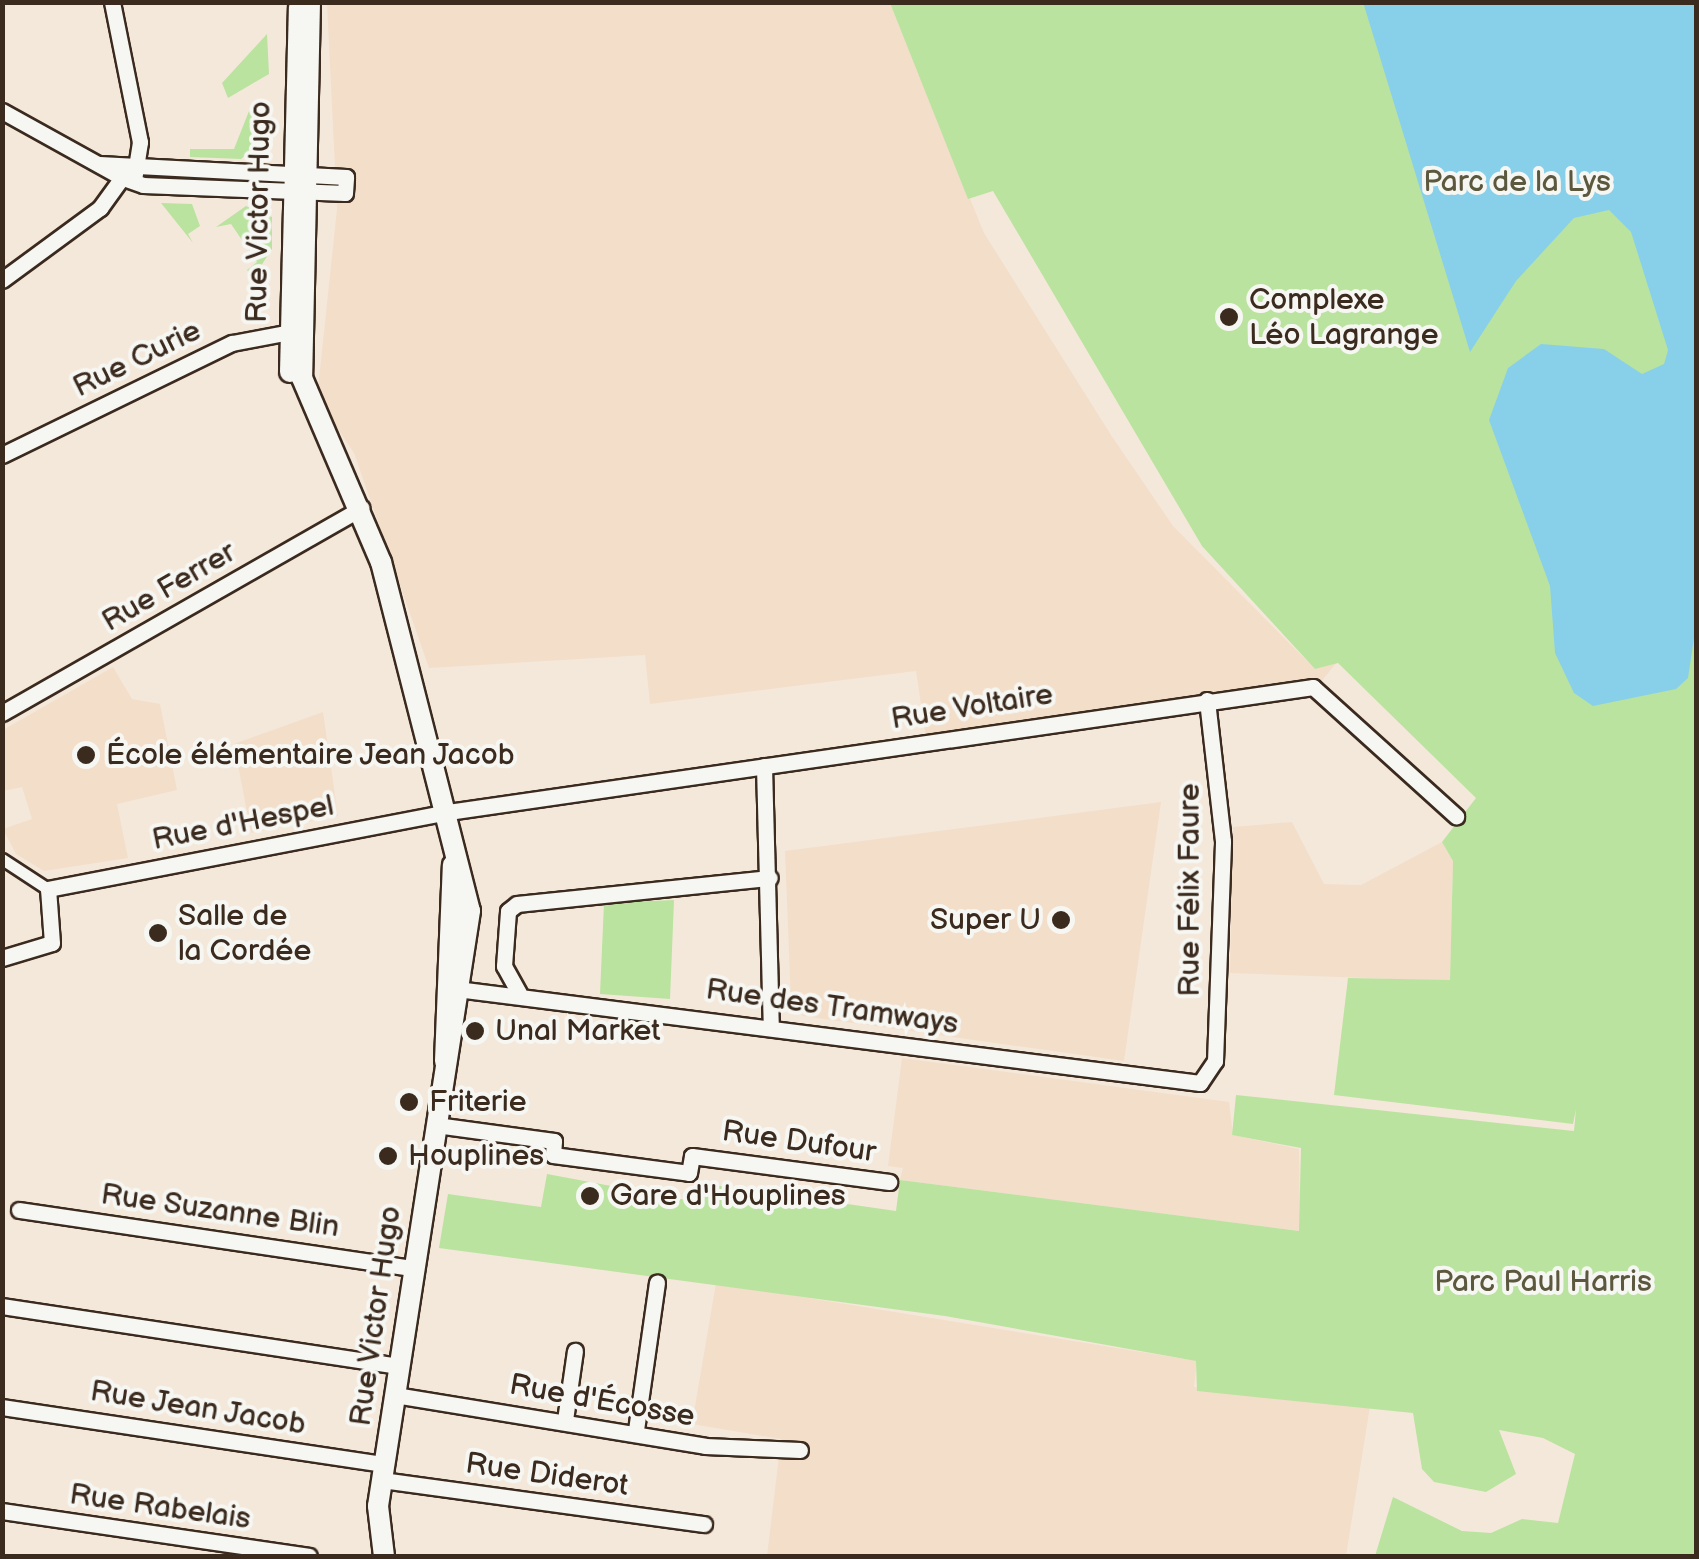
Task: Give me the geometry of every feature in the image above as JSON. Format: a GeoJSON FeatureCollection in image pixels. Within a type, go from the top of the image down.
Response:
{"type":"FeatureCollection","features":[{"type":"Feature","properties":{"kind":"main road","name":"Rue Victor Hugo"},"geometry":{"type":"LineString","coordinates":[[300,2],[293,330],[315,417],[362,508],[452,838],[457,988],[384,1472],[384,1556]]}},
{"type":"Feature","properties":{"kind":"main road","name":"Rue Victor Hugo"},"geometry":{"type":"LineString","coordinates":[[298,183],[310,2]]}},
{"type":"Feature","properties":{"kind":"street"},"geometry":{"type":"LineString","coordinates":[[2,280],[100,208],[130,175],[140,137],[112,2]]}},
{"type":"Feature","properties":{"kind":"street"},"geometry":{"type":"LineString","coordinates":[[2,111],[99,164],[130,175],[298,183]]}},
{"type":"Feature","properties":{"kind":"street","name":"Rue Curie"},"geometry":{"type":"LineString","coordinates":[[2,455],[232,343],[293,330]]}},
{"type":"Feature","properties":{"kind":"street","name":"Rue Ferrer"},"geometry":{"type":"LineString","coordinates":[[2,713],[362,508]]}},
{"type":"Feature","properties":{"kind":"street","name":"Rue Voltaire"},"geometry":{"type":"LineString","coordinates":[[448,812],[1313,687],[1456,816]]}},
{"type":"Feature","properties":{"kind":"street","name":"Rue Félix Faure"},"geometry":{"type":"LineString","coordinates":[[1206,1080],[1223,841],[1207,700]]}},
{"type":"Feature","properties":{"kind":"street"},"geometry":{"type":"LineString","coordinates":[[764,766],[771,1027]]}},
{"type":"Feature","properties":{"kind":"street","name":"Rue d'Hespel"},"geometry":{"type":"LineString","coordinates":[[48,889],[448,812]]}},
{"type":"Feature","properties":{"kind":"street"},"geometry":{"type":"LineString","coordinates":[[2,858],[48,889],[52,943],[2,958]]}},
{"type":"Feature","properties":{"kind":"street"},"geometry":{"type":"LineString","coordinates":[[518,993],[504,966],[506,919],[517,904],[770,878]]}},
{"type":"Feature","properties":{"kind":"street","name":"Rue des Tramways"},"geometry":{"type":"LineString","coordinates":[[457,988],[1206,1080]]}},
{"type":"Feature","properties":{"kind":"street","name":"Rue Dufour"},"geometry":{"type":"LineString","coordinates":[[436,1125],[554,1140],[553,1155],[690,1174],[692,1156],[888,1182]]}},
{"type":"Feature","properties":{"kind":"street","name":"Rue Suzanne Blin"},"geometry":{"type":"LineString","coordinates":[[19,1210],[413,1268]]}},
{"type":"Feature","properties":{"kind":"street"},"geometry":{"type":"LineString","coordinates":[[636,1430],[657,1282]]}},
{"type":"Feature","properties":{"kind":"street"},"geometry":{"type":"LineString","coordinates":[[2,1306],[399,1366]]}},
{"type":"Feature","properties":{"kind":"street"},"geometry":{"type":"LineString","coordinates":[[565,1420],[575,1352]]}},
{"type":"Feature","properties":{"kind":"street","name":"Rue d'Écosse"},"geometry":{"type":"LineString","coordinates":[[395,1395],[636,1430],[705,1446],[800,1450]]}},
{"type":"Feature","properties":{"kind":"street","name":"Rue Jean Jacob"},"geometry":{"type":"LineString","coordinates":[[2,1406],[384,1472]]}},
{"type":"Feature","properties":{"kind":"street","name":"Rue Diderot"},"geometry":{"type":"LineString","coordinates":[[384,1472],[704,1524]]}},
{"type":"Feature","properties":{"kind":"street","name":"Rue Rabelais"},"geometry":{"type":"LineString","coordinates":[[2,1512],[309,1556]]}},
{"type":"Feature","properties":{"kind":"shaded area"},"geometry":{"type":"Polygon","coordinates":[[[327,3],[890,3],[984,233],[1111,435],[1173,526],[1315,669],[1337,662],[1312,693],[928,751],[916,671],[650,704],[645,655],[429,668],[354,453],[317,398],[337,209],[327,3]]]}},
{"type":"Feature","properties":{"kind":"shaded area","name":"École élémentaire Jean Jacob"},"geometry":{"type":"Polygon","coordinates":[[[113,667],[132,699],[160,704],[177,790],[117,804],[128,858],[44,871],[16,854],[3,829],[32,819],[22,787],[3,791],[3,730],[113,667]]]}},
{"type":"Feature","properties":{"kind":"shaded area"},"geometry":{"type":"Polygon","coordinates":[[[323,712],[338,816],[251,833],[234,744],[323,712]]]}},
{"type":"Feature","properties":{"kind":"shaded area"},"geometry":{"type":"Polygon","coordinates":[[[1161,802],[1124,1061],[803,1016],[791,1001],[785,851],[1161,802]]]}},
{"type":"Feature","properties":{"kind":"shaded area"},"geometry":{"type":"Polygon","coordinates":[[[1292,822],[1324,884],[1361,885],[1442,842],[1453,861],[1450,981],[1230,973],[1233,827],[1292,822]]]}},
{"type":"Feature","properties":{"kind":"shaded area"},"geometry":{"type":"Polygon","coordinates":[[[902,1058],[1229,1102],[1233,1135],[1299,1149],[1300,1231],[900,1180],[903,1168],[888,1166],[902,1058]]]}},
{"type":"Feature","properties":{"kind":"shaded area"},"geometry":{"type":"Polygon","coordinates":[[[716,1283],[1197,1361],[1194,1387],[1371,1400],[1346,1556],[767,1556],[781,1439],[692,1424],[716,1283]]]}},
{"type":"Feature","properties":{"kind":"green space"},"geometry":{"type":"Polygon","coordinates":[[[890,3],[1696,3],[1696,1556],[1375,1556],[1393,1497],[1462,1531],[1491,1533],[1522,1519],[1558,1523],[1575,1454],[1543,1438],[1499,1430],[1516,1474],[1486,1492],[1434,1482],[1422,1469],[1413,1413],[1197,1391],[1196,1361],[945,1316],[439,1248],[448,1194],[541,1207],[547,1174],[702,1203],[707,1184],[896,1211],[900,1180],[1299,1231],[1301,1148],[1232,1135],[1236,1095],[1574,1131],[1576,1109],[1573,1124],[1334,1095],[1348,978],[1450,980],[1453,861],[1442,842],[1476,798],[1338,663],[1315,669],[1202,546],[993,191],[968,199],[890,3]]]}},
{"type":"Feature","properties":{"kind":"green space"},"geometry":{"type":"Polygon","coordinates":[[[267,34],[269,74],[228,98],[222,83],[267,34]]]}},
{"type":"Feature","properties":{"kind":"green space"},"geometry":{"type":"Polygon","coordinates":[[[249,111],[267,139],[241,159],[190,157],[190,149],[234,149],[249,111]]]}},
{"type":"Feature","properties":{"kind":"green space"},"geometry":{"type":"Polygon","coordinates":[[[161,203],[192,204],[200,226],[188,234],[193,243],[161,203]]]}},
{"type":"Feature","properties":{"kind":"green space"},"geometry":{"type":"Polygon","coordinates":[[[246,206],[272,217],[272,249],[253,278],[247,270],[257,262],[231,224],[216,227],[246,206]]]}},
{"type":"Feature","properties":{"kind":"green space"},"geometry":{"type":"Polygon","coordinates":[[[674,900],[670,999],[600,994],[604,903],[674,900]]]}},
{"type":"Feature","properties":{"kind":"water"},"geometry":{"type":"Polygon","coordinates":[[[1363,2],[1696,3],[1696,625],[1688,678],[1676,689],[1593,706],[1574,693],[1555,653],[1550,586],[1489,420],[1508,368],[1541,344],[1604,349],[1642,374],[1664,364],[1668,350],[1631,232],[1609,210],[1574,218],[1516,281],[1470,352],[1363,2]]]}},
{"type":"Feature","properties":{"kind":"place","name":"Complexe Léo Lagrange"},"geometry":{"type":"Point","coordinates":[1229,317]}},
{"type":"Feature","properties":{"kind":"place","name":"École élémentaire Jean Jacob"},"geometry":{"type":"Point","coordinates":[86,755]}},
{"type":"Feature","properties":{"kind":"place","name":"Super U"},"geometry":{"type":"Point","coordinates":[1061,920]}},
{"type":"Feature","properties":{"kind":"place","name":"Salle de la Cordée"},"geometry":{"type":"Point","coordinates":[158,933]}},
{"type":"Feature","properties":{"kind":"place","name":"Unal Market"},"geometry":{"type":"Point","coordinates":[475,1031]}},
{"type":"Feature","properties":{"kind":"place","name":"Friterie"},"geometry":{"type":"Point","coordinates":[409,1102]}},
{"type":"Feature","properties":{"kind":"place","name":"Houplines"},"geometry":{"type":"Point","coordinates":[388,1156]}},
{"type":"Feature","properties":{"kind":"place","name":"Gare d'Houplines"},"geometry":{"type":"Point","coordinates":[590,1196]}},
{"type":"Feature","properties":{"kind":"park label","name":"Parc de la Lys"},"geometry":{"type":"Point","coordinates":[1517,182]}},
{"type":"Feature","properties":{"kind":"park label","name":"Parc Paul Harris"},"geometry":{"type":"Point","coordinates":[1543,1282]}}]}
